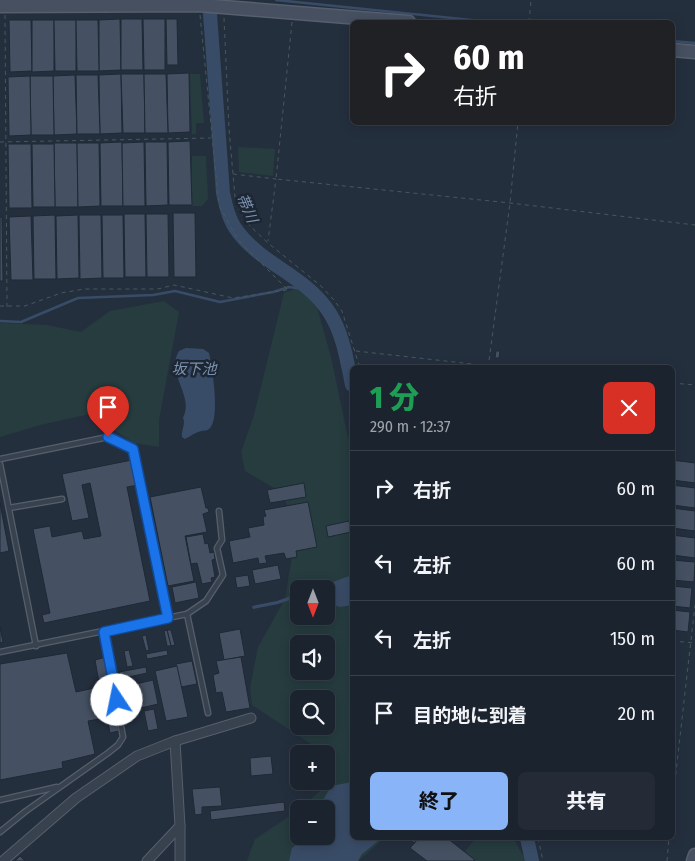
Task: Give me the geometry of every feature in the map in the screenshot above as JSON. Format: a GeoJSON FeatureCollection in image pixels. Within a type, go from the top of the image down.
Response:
{"type":"FeatureCollection","features":[{"type":"Feature","properties":{"kind":"street"},"geometry":{"type":"LineString","coordinates":[[3,6],[201,5],[386,20]]}},
{"type":"Feature","properties":{"kind":"street"},"geometry":{"type":"LineString","coordinates":[[675,50],[695,52]]}},
{"type":"Feature","properties":{"kind":"street"},"geometry":{"type":"LineString","coordinates":[[4,861],[76,798],[137,756],[251,718]]}},
{"type":"Feature","properties":{"kind":"street"},"geometry":{"type":"LineString","coordinates":[[175,742],[180,861]]}},
{"type":"Feature","properties":{"kind":"street"},"geometry":{"type":"LineString","coordinates":[[147,861],[180,826]]}},
{"type":"Feature","properties":{"kind":"street"},"geometry":{"type":"LineString","coordinates":[[693,861],[695,856]]}},
{"type":"Feature","properties":{"kind":"lane"},"geometry":{"type":"LineString","coordinates":[[0,459],[108,437],[133,449],[168,618]]}},
{"type":"Feature","properties":{"kind":"lane"},"geometry":{"type":"LineString","coordinates":[[0,464],[36,646]]}},
{"type":"Feature","properties":{"kind":"lane"},"geometry":{"type":"LineString","coordinates":[[9,508],[62,499]]}},
{"type":"Feature","properties":{"kind":"lane"},"geometry":{"type":"LineString","coordinates":[[0,652],[188,614],[206,601],[223,575],[217,548],[222,540],[219,511]]}},
{"type":"Feature","properties":{"kind":"lane"},"geometry":{"type":"LineString","coordinates":[[188,614],[208,713]]}},
{"type":"Feature","properties":{"kind":"lane"},"geometry":{"type":"LineString","coordinates":[[0,832],[26,810],[108,753],[118,745],[123,737],[104,632]]}},
{"type":"Feature","properties":{"kind":"lane"},"geometry":{"type":"LineString","coordinates":[[0,800],[61,786]]}},
{"type":"Feature","properties":{"kind":"path"},"geometry":{"type":"LineString","coordinates":[[529,20],[531,0]]}},
{"type":"Feature","properties":{"kind":"path"},"geometry":{"type":"LineString","coordinates":[[0,306],[25,306],[61,293],[84,289],[158,290],[174,285],[233,298],[288,290],[238,240],[219,205],[201,5]]}},
{"type":"Feature","properties":{"kind":"path"},"geometry":{"type":"LineString","coordinates":[[3,6],[7,307]]}},
{"type":"Feature","properties":{"kind":"path"},"geometry":{"type":"LineString","coordinates":[[222,6],[235,197],[242,214],[250,226],[321,286],[342,311],[359,365]]}},
{"type":"Feature","properties":{"kind":"path"},"geometry":{"type":"LineString","coordinates":[[268,243],[292,12]]}},
{"type":"Feature","properties":{"kind":"path"},"geometry":{"type":"LineString","coordinates":[[489,365],[510,203],[518,125]]}},
{"type":"Feature","properties":{"kind":"path"},"geometry":{"type":"LineString","coordinates":[[0,142],[212,138]]}},
{"type":"Feature","properties":{"kind":"path"},"geometry":{"type":"LineString","coordinates":[[232,174],[510,203],[695,225]]}},
{"type":"Feature","properties":{"kind":"path"},"geometry":{"type":"LineString","coordinates":[[356,351],[472,365]]}},
{"type":"Feature","properties":{"kind":"path"},"geometry":{"type":"LineString","coordinates":[[675,383],[695,385]]}},
{"type":"Feature","properties":{"kind":"path"},"geometry":{"type":"LineString","coordinates":[[675,781],[695,605]]}},
{"type":"Feature","properties":{"kind":"path"},"geometry":{"type":"LineString","coordinates":[[675,640],[695,643]]}},
{"type":"Feature","properties":{"kind":"path"},"geometry":{"type":"LineString","coordinates":[[538,840],[543,861]]}},
{"type":"Feature","properties":{"kind":"path"},"geometry":{"type":"LineString","coordinates":[[666,861],[669,840]]}},
{"type":"Feature","properties":{"kind":"green space"},"geometry":{"type":"Polygon","coordinates":[[[190,74],[200,74],[204,123],[196,123],[196,134],[192,134],[190,74]]]}},
{"type":"Feature","properties":{"kind":"green space"},"geometry":{"type":"Polygon","coordinates":[[[238,147],[275,149],[273,176],[239,172],[238,147]]]}},
{"type":"Feature","properties":{"kind":"green space"},"geometry":{"type":"Polygon","coordinates":[[[192,156],[206,156],[208,199],[202,206],[192,206],[192,156]]]}},
{"type":"Feature","properties":{"kind":"green space"},"geometry":{"type":"Polygon","coordinates":[[[300,287],[315,300],[331,357],[350,444],[350,840],[383,840],[358,861],[247,861],[255,839],[290,816],[290,845],[335,845],[335,800],[310,800],[321,790],[335,790],[335,745],[312,745],[297,735],[335,735],[335,690],[290,690],[290,730],[252,705],[250,688],[258,647],[285,599],[297,526],[281,492],[245,471],[241,452],[254,415],[284,293],[300,287]]]}},
{"type":"Feature","properties":{"kind":"green space"},"geometry":{"type":"Polygon","coordinates":[[[164,301],[179,312],[159,420],[159,447],[134,443],[90,414],[40,425],[0,437],[0,323],[47,325],[81,332],[110,311],[164,301]]]}},
{"type":"Feature","properties":{"kind":"green space"},"geometry":{"type":"Polygon","coordinates":[[[474,840],[514,840],[526,861],[462,861],[466,850],[474,840]]]}},
{"type":"Feature","properties":{"kind":"water","name":"坂下池"},"geometry":{"type":"Polygon","coordinates":[[[186,348],[203,349],[209,353],[215,405],[213,424],[209,429],[197,432],[185,439],[182,437],[182,434],[183,418],[186,410],[185,401],[175,368],[179,351],[186,348]]]}},
{"type":"Feature","properties":{"kind":"water"},"geometry":{"type":"Polygon","coordinates":[[[350,576],[350,605],[340,607],[335,606],[335,581],[350,576]]]}},
{"type":"Feature","properties":{"kind":"water"},"geometry":{"type":"Polygon","coordinates":[[[290,595],[290,600],[278,604],[253,609],[252,606],[277,601],[290,595]]]}},
{"type":"Feature","properties":{"kind":"water"},"geometry":{"type":"Polygon","coordinates":[[[350,782],[350,840],[380,840],[362,854],[358,861],[289,861],[292,848],[296,845],[335,845],[335,800],[323,800],[329,790],[335,790],[335,786],[350,782]]]}},
{"type":"Feature","properties":{"kind":"building"},"geometry":{"type":"Polygon","coordinates":[[[120,19],[121,70],[99,71],[99,20],[120,19]]]}},
{"type":"Feature","properties":{"kind":"building"},"geometry":{"type":"Polygon","coordinates":[[[121,19],[142,19],[143,70],[121,70],[121,19]]]}},
{"type":"Feature","properties":{"kind":"building"},"geometry":{"type":"Polygon","coordinates":[[[143,19],[165,19],[165,70],[144,70],[143,19]]]}},
{"type":"Feature","properties":{"kind":"building"},"geometry":{"type":"Polygon","coordinates":[[[166,19],[177,19],[178,65],[167,65],[166,19]]]}},
{"type":"Feature","properties":{"kind":"building"},"geometry":{"type":"Polygon","coordinates":[[[9,20],[31,20],[32,71],[10,72],[9,20]]]}},
{"type":"Feature","properties":{"kind":"building"},"geometry":{"type":"Polygon","coordinates":[[[32,20],[54,20],[54,71],[32,72],[32,20]]]}},
{"type":"Feature","properties":{"kind":"building"},"geometry":{"type":"Polygon","coordinates":[[[54,20],[76,20],[76,71],[55,71],[54,20]]]}},
{"type":"Feature","properties":{"kind":"building"},"geometry":{"type":"Polygon","coordinates":[[[76,20],[98,20],[99,71],[77,71],[76,20]]]}},
{"type":"Feature","properties":{"kind":"building"},"geometry":{"type":"Polygon","coordinates":[[[189,73],[190,132],[168,133],[167,74],[189,73]]]}},
{"type":"Feature","properties":{"kind":"building"},"geometry":{"type":"Polygon","coordinates":[[[121,74],[122,133],[100,134],[99,75],[121,74]]]}},
{"type":"Feature","properties":{"kind":"building"},"geometry":{"type":"Polygon","coordinates":[[[121,74],[144,74],[145,133],[123,133],[121,74]]]}},
{"type":"Feature","properties":{"kind":"building"},"geometry":{"type":"Polygon","coordinates":[[[144,74],[166,74],[168,133],[145,133],[144,74]]]}},
{"type":"Feature","properties":{"kind":"building"},"geometry":{"type":"Polygon","coordinates":[[[75,75],[77,134],[54,135],[53,76],[75,75]]]}},
{"type":"Feature","properties":{"kind":"building"},"geometry":{"type":"Polygon","coordinates":[[[76,75],[98,75],[100,134],[77,134],[76,75]]]}},
{"type":"Feature","properties":{"kind":"building"},"geometry":{"type":"Polygon","coordinates":[[[30,76],[53,76],[54,135],[31,135],[30,76]]]}},
{"type":"Feature","properties":{"kind":"building"},"geometry":{"type":"Polygon","coordinates":[[[30,76],[31,135],[9,136],[8,77],[30,76]]]}},
{"type":"Feature","properties":{"kind":"building"},"geometry":{"type":"Polygon","coordinates":[[[190,141],[192,205],[169,205],[168,142],[190,141]]]}},
{"type":"Feature","properties":{"kind":"building"},"geometry":{"type":"Polygon","coordinates":[[[122,142],[123,206],[101,206],[100,143],[122,142]]]}},
{"type":"Feature","properties":{"kind":"building"},"geometry":{"type":"Polygon","coordinates":[[[144,142],[145,206],[123,206],[122,143],[144,142]]]}},
{"type":"Feature","properties":{"kind":"building"},"geometry":{"type":"Polygon","coordinates":[[[145,142],[167,142],[168,205],[146,206],[145,142]]]}},
{"type":"Feature","properties":{"kind":"building"},"geometry":{"type":"Polygon","coordinates":[[[54,143],[77,143],[78,207],[55,207],[54,143]]]}},
{"type":"Feature","properties":{"kind":"building"},"geometry":{"type":"Polygon","coordinates":[[[77,143],[99,143],[100,206],[78,207],[77,143]]]}},
{"type":"Feature","properties":{"kind":"building"},"geometry":{"type":"Polygon","coordinates":[[[8,144],[31,144],[32,208],[9,208],[8,144]]]}},
{"type":"Feature","properties":{"kind":"building"},"geometry":{"type":"Polygon","coordinates":[[[32,144],[54,144],[55,207],[33,207],[32,144]]]}},
{"type":"Feature","properties":{"kind":"building"},"geometry":{"type":"Polygon","coordinates":[[[173,213],[195,213],[196,277],[174,277],[173,213]]]}},
{"type":"Feature","properties":{"kind":"building"},"geometry":{"type":"Polygon","coordinates":[[[124,214],[145,214],[146,277],[125,277],[124,214]]]}},
{"type":"Feature","properties":{"kind":"building"},"geometry":{"type":"Polygon","coordinates":[[[146,214],[168,214],[169,277],[147,277],[146,214]]]}},
{"type":"Feature","properties":{"kind":"building"},"geometry":{"type":"Polygon","coordinates":[[[55,215],[56,279],[34,279],[33,216],[55,215]]]}},
{"type":"Feature","properties":{"kind":"building"},"geometry":{"type":"Polygon","coordinates":[[[78,215],[79,278],[57,279],[56,216],[78,215]]]}},
{"type":"Feature","properties":{"kind":"building"},"geometry":{"type":"Polygon","coordinates":[[[79,215],[101,215],[102,278],[80,279],[79,215]]]}},
{"type":"Feature","properties":{"kind":"building"},"geometry":{"type":"Polygon","coordinates":[[[102,215],[123,215],[124,278],[103,278],[102,215]]]}},
{"type":"Feature","properties":{"kind":"building"},"geometry":{"type":"Polygon","coordinates":[[[31,216],[33,280],[11,280],[9,217],[31,216]]]}},
{"type":"Feature","properties":{"kind":"building"},"geometry":{"type":"Polygon","coordinates":[[[0,217],[2,217],[3,281],[0,281],[0,217]]]}},
{"type":"Feature","properties":{"kind":"building"},"geometry":{"type":"Polygon","coordinates":[[[496,351],[500,351],[499,358],[495,358],[496,351]]]}},
{"type":"Feature","properties":{"kind":"building"},"geometry":{"type":"Polygon","coordinates":[[[132,460],[138,485],[127,487],[150,601],[44,623],[42,615],[50,613],[33,529],[50,526],[52,537],[82,531],[84,539],[101,536],[90,483],[82,485],[89,518],[72,521],[62,474],[132,460]]]}},
{"type":"Feature","properties":{"kind":"building"},"geometry":{"type":"Polygon","coordinates":[[[675,460],[695,463],[695,483],[675,480],[675,460]]]}},
{"type":"Feature","properties":{"kind":"building"},"geometry":{"type":"Polygon","coordinates":[[[304,483],[306,497],[270,503],[267,490],[304,483]]]}},
{"type":"Feature","properties":{"kind":"building"},"geometry":{"type":"Polygon","coordinates":[[[675,485],[695,488],[695,508],[675,505],[675,485]]]}},
{"type":"Feature","properties":{"kind":"building"},"geometry":{"type":"Polygon","coordinates":[[[201,487],[206,508],[208,508],[209,512],[203,514],[207,532],[185,536],[194,581],[168,586],[150,497],[201,487]]]}},
{"type":"Feature","properties":{"kind":"building"},"geometry":{"type":"Polygon","coordinates":[[[308,502],[317,547],[296,551],[297,557],[286,559],[284,553],[265,556],[267,563],[259,564],[258,558],[233,563],[229,541],[250,537],[248,528],[264,525],[263,517],[266,516],[264,510],[308,502]]]}},
{"type":"Feature","properties":{"kind":"building"},"geometry":{"type":"Polygon","coordinates":[[[0,503],[9,551],[0,553],[0,503]]]}},
{"type":"Feature","properties":{"kind":"building"},"geometry":{"type":"Polygon","coordinates":[[[675,508],[695,511],[695,531],[675,528],[675,508]]]}},
{"type":"Feature","properties":{"kind":"building"},"geometry":{"type":"Polygon","coordinates":[[[349,521],[350,532],[328,537],[326,526],[349,521]]]}},
{"type":"Feature","properties":{"kind":"building"},"geometry":{"type":"Polygon","coordinates":[[[203,534],[205,544],[208,543],[210,553],[214,552],[215,559],[212,560],[215,577],[211,578],[212,582],[202,584],[197,563],[191,564],[186,537],[203,534]]]}},
{"type":"Feature","properties":{"kind":"building"},"geometry":{"type":"Polygon","coordinates":[[[675,535],[695,538],[695,558],[675,555],[675,535]]]}},
{"type":"Feature","properties":{"kind":"building"},"geometry":{"type":"Polygon","coordinates":[[[675,560],[695,562],[694,582],[675,580],[675,560]]]}},
{"type":"Feature","properties":{"kind":"building"},"geometry":{"type":"Polygon","coordinates":[[[278,565],[281,579],[255,584],[252,570],[278,565]]]}},
{"type":"Feature","properties":{"kind":"building"},"geometry":{"type":"Polygon","coordinates":[[[248,575],[250,586],[237,588],[235,577],[248,575]]]}},
{"type":"Feature","properties":{"kind":"building"},"geometry":{"type":"Polygon","coordinates":[[[196,582],[199,598],[175,603],[172,587],[196,582]]]}},
{"type":"Feature","properties":{"kind":"building"},"geometry":{"type":"Polygon","coordinates":[[[675,586],[692,588],[690,608],[675,606],[675,586]]]}},
{"type":"Feature","properties":{"kind":"building"},"geometry":{"type":"Polygon","coordinates":[[[675,610],[690,612],[688,632],[675,630],[675,610]]]}},
{"type":"Feature","properties":{"kind":"building"},"geometry":{"type":"Polygon","coordinates":[[[0,627],[3,642],[0,643],[0,627]]]}},
{"type":"Feature","properties":{"kind":"building"},"geometry":{"type":"Polygon","coordinates":[[[240,629],[245,656],[224,660],[219,633],[240,629]]]}},
{"type":"Feature","properties":{"kind":"building"},"geometry":{"type":"Polygon","coordinates":[[[167,630],[171,630],[175,645],[171,646],[167,630]]]}},
{"type":"Feature","properties":{"kind":"building"},"geometry":{"type":"Polygon","coordinates":[[[167,630],[171,646],[167,646],[164,631],[167,630]]]}},
{"type":"Feature","properties":{"kind":"building"},"geometry":{"type":"Polygon","coordinates":[[[146,635],[149,650],[146,651],[142,636],[146,635]]]}},
{"type":"Feature","properties":{"kind":"building"},"geometry":{"type":"Polygon","coordinates":[[[129,650],[133,666],[127,667],[124,651],[129,650]]]}},
{"type":"Feature","properties":{"kind":"building"},"geometry":{"type":"Polygon","coordinates":[[[167,650],[168,655],[147,659],[146,654],[167,650]]]}},
{"type":"Feature","properties":{"kind":"building"},"geometry":{"type":"Polygon","coordinates":[[[67,653],[76,692],[99,687],[105,718],[88,721],[95,754],[62,762],[63,768],[0,780],[0,664],[67,653]]]}},
{"type":"Feature","properties":{"kind":"building"},"geometry":{"type":"Polygon","coordinates":[[[106,657],[114,698],[102,700],[95,660],[106,657]]]}},
{"type":"Feature","properties":{"kind":"building"},"geometry":{"type":"Polygon","coordinates":[[[241,657],[250,708],[226,712],[222,692],[216,693],[213,675],[219,673],[216,661],[241,657]]]}},
{"type":"Feature","properties":{"kind":"building"},"geometry":{"type":"Polygon","coordinates":[[[192,661],[197,684],[181,687],[176,664],[192,661]]]}},
{"type":"Feature","properties":{"kind":"building"},"geometry":{"type":"Polygon","coordinates":[[[177,666],[188,717],[166,721],[155,671],[177,666]]]}},
{"type":"Feature","properties":{"kind":"building"},"geometry":{"type":"Polygon","coordinates":[[[146,667],[147,673],[120,679],[119,672],[146,667]]]}},
{"type":"Feature","properties":{"kind":"building"},"geometry":{"type":"Polygon","coordinates":[[[153,680],[158,704],[141,708],[136,684],[153,680]]]}},
{"type":"Feature","properties":{"kind":"building"},"geometry":{"type":"Polygon","coordinates":[[[154,709],[158,729],[148,731],[144,711],[154,709]]]}},
{"type":"Feature","properties":{"kind":"building"},"geometry":{"type":"Polygon","coordinates":[[[115,716],[119,731],[110,733],[107,718],[115,716]]]}},
{"type":"Feature","properties":{"kind":"building"},"geometry":{"type":"Polygon","coordinates":[[[271,756],[273,774],[251,776],[250,758],[271,756]]]}},
{"type":"Feature","properties":{"kind":"building"},"geometry":{"type":"Polygon","coordinates":[[[220,787],[222,806],[202,807],[202,814],[195,815],[192,789],[220,787]]]}},
{"type":"Feature","properties":{"kind":"building"},"geometry":{"type":"Polygon","coordinates":[[[284,802],[285,811],[211,820],[210,811],[284,802]]]}},
{"type":"Feature","properties":{"kind":"building"},"geometry":{"type":"Polygon","coordinates":[[[417,840],[450,840],[475,860],[427,861],[410,848],[417,840]]]}},
{"type":"Feature","properties":{"kind":"building"},"geometry":{"type":"Polygon","coordinates":[[[20,856],[25,861],[15,861],[20,856]]]}},
{"type":"Feature","properties":{"kind":"waterway","name":"帯川"},"geometry":{"type":"LineString","coordinates":[[209,0],[223,193],[230,218],[238,232],[260,254],[309,289],[320,300],[338,329],[350,376]]}},
{"type":"Feature","properties":{"kind":"waterway"},"geometry":{"type":"LineString","coordinates":[[276,0],[471,20]]}},
{"type":"Feature","properties":{"kind":"waterway"},"geometry":{"type":"LineString","coordinates":[[675,41],[695,43]]}},
{"type":"Feature","properties":{"kind":"waterway"},"geometry":{"type":"LineString","coordinates":[[0,321],[21,322],[78,298],[153,295],[175,291],[220,302],[289,287],[310,290]]}},
{"type":"Feature","properties":{"kind":"waterway","name":"帯川"},"geometry":{"type":"LineString","coordinates":[[527,840],[532,861]]}},
{"type":"Feature","properties":{"kind":"route"},"geometry":{"type":"LineString","coordinates":[[108,437],[133,449],[168,618],[104,632],[117,700]]}}]}
